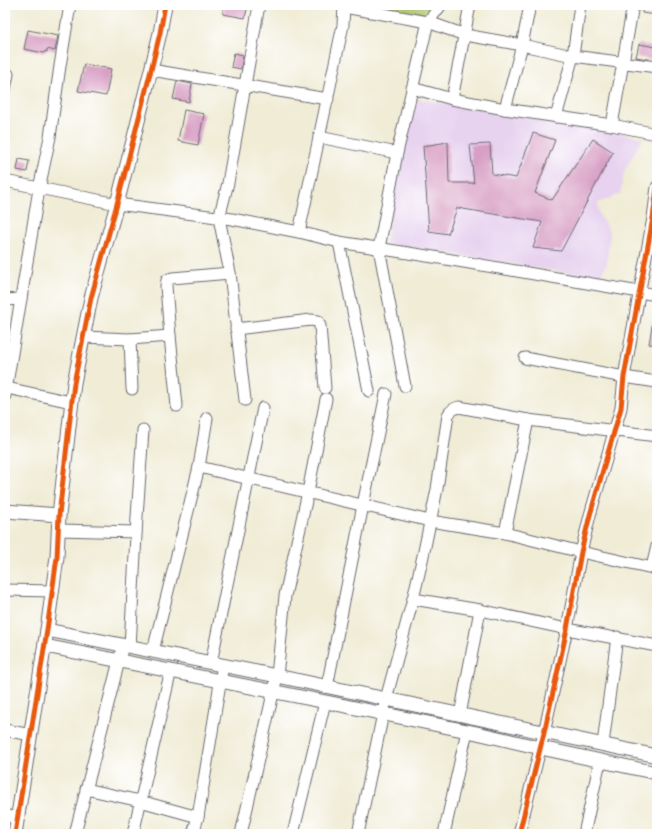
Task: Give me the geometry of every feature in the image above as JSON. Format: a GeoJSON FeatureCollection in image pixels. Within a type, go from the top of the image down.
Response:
{"type":"FeatureCollection","features":[{"type":"Feature","properties":{"kind":"street"},"geometry":{"type":"LineString","coordinates":[[70,5],[50,137],[39,189],[6,392],[71,402]]}},
{"type":"Feature","properties":{"kind":"street"},"geometry":{"type":"LineString","coordinates":[[15,834],[48,630],[57,557],[59,515],[74,383],[91,298],[117,204],[151,70],[165,5]]}},
{"type":"Feature","properties":{"kind":"street"},"geometry":{"type":"LineString","coordinates":[[245,400],[230,273],[219,218],[228,183],[259,5]]}},
{"type":"Feature","properties":{"kind":"street"},"geometry":{"type":"LineString","coordinates":[[405,386],[379,248],[397,153],[428,22],[440,5]]}},
{"type":"Feature","properties":{"kind":"street"},"geometry":{"type":"LineString","coordinates":[[452,99],[470,5]]}},
{"type":"Feature","properties":{"kind":"street"},"geometry":{"type":"LineString","coordinates":[[505,110],[522,45],[530,5]]}},
{"type":"Feature","properties":{"kind":"street"},"geometry":{"type":"LineString","coordinates":[[556,117],[573,56],[580,5]]}},
{"type":"Feature","properties":{"kind":"street"},"geometry":{"type":"LineString","coordinates":[[612,125],[632,5]]}},
{"type":"Feature","properties":{"kind":"street"},"geometry":{"type":"LineString","coordinates":[[299,232],[343,25],[344,6],[428,22],[465,35],[573,56],[657,67]]}},
{"type":"Feature","properties":{"kind":"street"},"geometry":{"type":"LineString","coordinates":[[151,70],[328,99]]}},
{"type":"Feature","properties":{"kind":"street"},"geometry":{"type":"LineString","coordinates":[[5,89],[8,74]]}},
{"type":"Feature","properties":{"kind":"street"},"geometry":{"type":"LineString","coordinates":[[412,88],[452,99],[505,110],[612,125],[657,134]]}},
{"type":"Feature","properties":{"kind":"street"},"geometry":{"type":"LineString","coordinates":[[319,137],[397,153]]}},
{"type":"Feature","properties":{"kind":"street"},"geometry":{"type":"LineString","coordinates":[[5,181],[117,204],[232,219],[299,232],[339,242],[657,296]]}},
{"type":"Feature","properties":{"kind":"street"},"geometry":{"type":"LineString","coordinates":[[519,834],[541,748],[567,629],[581,552],[590,515],[621,408],[624,377],[639,292],[655,218],[657,187]]}},
{"type":"Feature","properties":{"kind":"street"},"geometry":{"type":"LineString","coordinates":[[339,242],[369,391]]}},
{"type":"Feature","properties":{"kind":"street"},"geometry":{"type":"LineString","coordinates":[[177,406],[166,286],[167,280],[172,278],[230,273]]}},
{"type":"Feature","properties":{"kind":"street"},"geometry":{"type":"LineString","coordinates":[[5,300],[21,299]]}},
{"type":"Feature","properties":{"kind":"street"},"geometry":{"type":"LineString","coordinates":[[236,329],[312,320],[318,321],[320,326],[326,394],[308,492],[285,596],[277,676],[241,834]]}},
{"type":"Feature","properties":{"kind":"street"},"geometry":{"type":"LineString","coordinates":[[83,337],[130,339],[170,336]]}},
{"type":"Feature","properties":{"kind":"street"},"geometry":{"type":"LineString","coordinates":[[130,339],[132,389]]}},
{"type":"Feature","properties":{"kind":"street"},"geometry":{"type":"LineString","coordinates":[[526,358],[657,382]]}},
{"type":"Feature","properties":{"kind":"street"},"geometry":{"type":"LineString","coordinates":[[327,687],[386,394]]}},
{"type":"Feature","properties":{"kind":"street"},"geometry":{"type":"LineString","coordinates":[[358,834],[386,700],[423,556],[437,489],[448,415],[452,409],[459,407],[528,420],[657,436]]}},
{"type":"Feature","properties":{"kind":"street"},"geometry":{"type":"LineString","coordinates":[[193,834],[198,817],[220,680],[217,664],[248,478],[263,408]]}},
{"type":"Feature","properties":{"kind":"street"},"geometry":{"type":"LineString","coordinates":[[152,651],[199,467],[207,418]]}},
{"type":"Feature","properties":{"kind":"street"},"geometry":{"type":"LineString","coordinates":[[505,534],[528,420]]}},
{"type":"Feature","properties":{"kind":"street"},"geometry":{"type":"LineString","coordinates":[[75,834],[119,660],[126,646],[143,430]]}},
{"type":"Feature","properties":{"kind":"street"},"geometry":{"type":"LineString","coordinates":[[199,467],[430,521],[505,534],[654,568],[657,546]]}},
{"type":"Feature","properties":{"kind":"street"},"geometry":{"type":"LineString","coordinates":[[5,511],[59,515]]}},
{"type":"Feature","properties":{"kind":"street"},"geometry":{"type":"LineString","coordinates":[[58,530],[136,532]]}},
{"type":"Feature","properties":{"kind":"street"},"geometry":{"type":"LineString","coordinates":[[5,590],[53,591]]}},
{"type":"Feature","properties":{"kind":"street"},"geometry":{"type":"LineString","coordinates":[[413,599],[480,610],[567,629],[657,646]]}},
{"type":"Feature","properties":{"kind":"street"},"geometry":{"type":"LineString","coordinates":[[460,715],[480,610]]}},
{"type":"Feature","properties":{"kind":"street"},"geometry":{"type":"LineString","coordinates":[[48,630],[277,676],[657,756]]}},
{"type":"Feature","properties":{"kind":"street"},"geometry":{"type":"LineString","coordinates":[[603,744],[617,638]]}},
{"type":"Feature","properties":{"kind":"street"},"geometry":{"type":"LineString","coordinates":[[45,646],[274,691],[657,772]]}},
{"type":"Feature","properties":{"kind":"street"},"geometry":{"type":"LineString","coordinates":[[133,834],[171,670]]}},
{"type":"Feature","properties":{"kind":"street"},"geometry":{"type":"LineString","coordinates":[[293,834],[325,702]]}},
{"type":"Feature","properties":{"kind":"street"},"geometry":{"type":"LineString","coordinates":[[5,730],[31,735]]}},
{"type":"Feature","properties":{"kind":"street"},"geometry":{"type":"LineString","coordinates":[[444,834],[468,731]]}},
{"type":"Feature","properties":{"kind":"street"},"geometry":{"type":"LineString","coordinates":[[584,834],[600,761]]}},
{"type":"Feature","properties":{"kind":"street"},"geometry":{"type":"LineString","coordinates":[[86,789],[140,801],[198,817]]}},
{"type":"Feature","properties":{"kind":"street"},"geometry":{"type":"LineString","coordinates":[[5,815],[18,819]]}},
{"type":"Feature","properties":{"kind":"shaded area"},"geometry":{"type":"Polygon","coordinates":[[[412,98],[614,131],[643,138],[625,169],[620,194],[598,203],[599,214],[610,233],[607,264],[598,278],[385,243],[412,98]]]}},
{"type":"Feature","properties":{"kind":"green space"},"geometry":{"type":"Polygon","coordinates":[[[344,5],[435,5],[428,22],[344,5]]]}},
{"type":"Feature","properties":{"kind":"building"},"geometry":{"type":"Polygon","coordinates":[[[224,5],[248,5],[245,18],[223,14],[224,5]]]}},
{"type":"Feature","properties":{"kind":"building"},"geometry":{"type":"Polygon","coordinates":[[[643,5],[657,5],[657,15],[642,13],[643,5]]]}},
{"type":"Feature","properties":{"kind":"building"},"geometry":{"type":"Polygon","coordinates":[[[28,30],[58,36],[55,51],[47,49],[47,52],[45,51],[44,53],[24,49],[28,30]]]}},
{"type":"Feature","properties":{"kind":"building"},"geometry":{"type":"Polygon","coordinates":[[[639,44],[656,47],[654,60],[636,57],[639,44]]]}},
{"type":"Feature","properties":{"kind":"building"},"geometry":{"type":"Polygon","coordinates":[[[234,53],[243,55],[241,69],[231,67],[234,53]]]}},
{"type":"Feature","properties":{"kind":"building"},"geometry":{"type":"Polygon","coordinates":[[[84,64],[111,69],[106,96],[78,91],[84,64]]]}},
{"type":"Feature","properties":{"kind":"building"},"geometry":{"type":"Polygon","coordinates":[[[177,81],[192,84],[189,102],[173,99],[177,81]]]}},
{"type":"Feature","properties":{"kind":"building"},"geometry":{"type":"Polygon","coordinates":[[[184,110],[204,114],[198,145],[178,141],[184,110]]]}},
{"type":"Feature","properties":{"kind":"building"},"geometry":{"type":"Polygon","coordinates":[[[533,133],[555,140],[535,193],[552,200],[593,139],[613,152],[561,251],[533,248],[542,222],[457,208],[448,234],[429,231],[423,146],[448,142],[449,183],[474,183],[470,145],[490,144],[492,174],[516,178],[533,133]]]}},
{"type":"Feature","properties":{"kind":"building"},"geometry":{"type":"Polygon","coordinates":[[[19,159],[29,161],[27,172],[17,170],[19,159]]]}},
{"type":"Feature","properties":{"kind":"building"},"geometry":{"type":"Polygon","coordinates":[[[653,320],[657,321],[657,345],[649,344],[653,320]]]}},
{"type":"Feature","properties":{"kind":"cycle path"},"geometry":{"type":"LineString","coordinates":[[15,834],[57,557],[59,515],[74,383],[91,298],[117,204],[151,70],[165,5]]}},
{"type":"Feature","properties":{"kind":"cycle path"},"geometry":{"type":"LineString","coordinates":[[519,834],[544,733],[567,629],[581,552],[590,515],[621,408],[624,377],[653,218],[657,187]]}}]}
